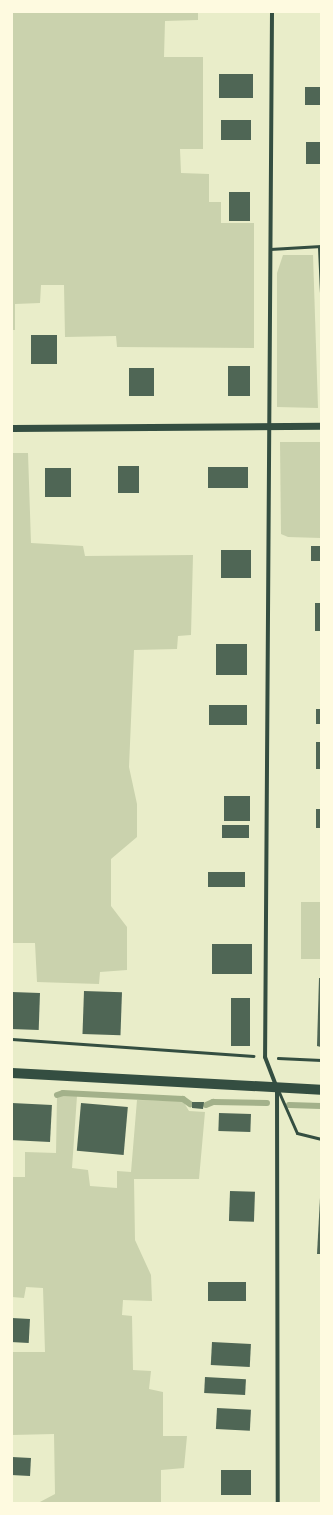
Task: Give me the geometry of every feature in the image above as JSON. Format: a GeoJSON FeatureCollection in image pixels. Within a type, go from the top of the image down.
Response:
{"type":"FeatureCollection","features":[{"type":"Feature","properties":{"kind":"main road"},"geometry":{"type":"LineString","coordinates":[[12,1073],[321,1090]]}},
{"type":"Feature","properties":{"kind":"street"},"geometry":{"type":"LineString","coordinates":[[272,12],[265,1057],[277,1088],[278,1503]]}},
{"type":"Feature","properties":{"kind":"street"},"geometry":{"type":"LineString","coordinates":[[12,428],[269,425],[321,426]]}},
{"type":"Feature","properties":{"kind":"lane"},"geometry":{"type":"LineString","coordinates":[[270,248],[320,247],[321,292]]}},
{"type":"Feature","properties":{"kind":"lane"},"geometry":{"type":"LineString","coordinates":[[277,1088],[297,1133],[321,1139]]}},
{"type":"Feature","properties":{"kind":"path"},"geometry":{"type":"LineString","coordinates":[[12,1039],[321,1060]]}},
{"type":"Feature","properties":{"kind":"green space"},"geometry":{"type":"Polygon","coordinates":[[[12,12],[198,12],[198,20],[165,21],[164,57],[203,57],[203,149],[180,149],[181,173],[209,174],[209,202],[221,202],[221,223],[254,223],[254,348],[117,347],[116,336],[65,337],[64,285],[41,285],[40,303],[15,304],[15,330],[12,330],[12,12]]]}},
{"type":"Feature","properties":{"kind":"green space"},"geometry":{"type":"Polygon","coordinates":[[[283,255],[313,255],[318,408],[277,407],[277,273],[283,255]]]}},
{"type":"Feature","properties":{"kind":"green space"},"geometry":{"type":"Polygon","coordinates":[[[280,442],[321,442],[321,538],[288,537],[281,534],[280,442]]]}},
{"type":"Feature","properties":{"kind":"green space"},"geometry":{"type":"Polygon","coordinates":[[[12,453],[28,453],[31,543],[83,546],[85,556],[193,555],[191,635],[178,636],[177,649],[134,650],[129,767],[137,804],[137,837],[111,859],[111,906],[127,927],[127,970],[100,972],[99,984],[37,982],[35,943],[12,943],[12,453]]]}},
{"type":"Feature","properties":{"kind":"green space"},"geometry":{"type":"Polygon","coordinates":[[[301,902],[321,902],[321,959],[301,959],[301,902]]]}},
{"type":"Feature","properties":{"kind":"green space"},"geometry":{"type":"Polygon","coordinates":[[[57,1096],[77,1096],[72,1168],[88,1170],[90,1186],[117,1188],[117,1171],[131,1172],[137,1100],[183,1101],[189,1111],[205,1112],[199,1179],[134,1179],[135,1240],[151,1275],[152,1301],[123,1300],[122,1315],[132,1316],[133,1370],[151,1371],[149,1389],[163,1392],[163,1436],[187,1436],[184,1468],[161,1470],[161,1503],[38,1503],[55,1494],[54,1434],[12,1435],[12,1352],[45,1352],[43,1288],[26,1287],[24,1298],[12,1297],[13,1177],[25,1177],[25,1152],[56,1153],[57,1096]]]}},
{"type":"Feature","properties":{"kind":"building"},"geometry":{"type":"Polygon","coordinates":[[[219,74],[253,74],[253,98],[219,98],[219,74]]]}},
{"type":"Feature","properties":{"kind":"building"},"geometry":{"type":"Polygon","coordinates":[[[305,87],[321,87],[321,105],[305,105],[305,87]]]}},
{"type":"Feature","properties":{"kind":"building"},"geometry":{"type":"Polygon","coordinates":[[[221,120],[251,120],[251,140],[221,140],[221,120]]]}},
{"type":"Feature","properties":{"kind":"building"},"geometry":{"type":"Polygon","coordinates":[[[306,142],[321,142],[321,164],[306,164],[306,142]]]}},
{"type":"Feature","properties":{"kind":"building"},"geometry":{"type":"Polygon","coordinates":[[[229,192],[250,192],[250,221],[229,221],[229,192]]]}},
{"type":"Feature","properties":{"kind":"building"},"geometry":{"type":"Polygon","coordinates":[[[31,335],[57,335],[57,364],[31,364],[31,335]]]}},
{"type":"Feature","properties":{"kind":"building"},"geometry":{"type":"Polygon","coordinates":[[[228,366],[250,366],[250,396],[228,396],[228,366]]]}},
{"type":"Feature","properties":{"kind":"building"},"geometry":{"type":"Polygon","coordinates":[[[129,368],[154,368],[154,396],[129,396],[129,368]]]}},
{"type":"Feature","properties":{"kind":"building"},"geometry":{"type":"Polygon","coordinates":[[[118,466],[139,466],[139,493],[118,493],[118,466]]]}},
{"type":"Feature","properties":{"kind":"building"},"geometry":{"type":"Polygon","coordinates":[[[208,467],[248,467],[248,488],[208,488],[208,467]]]}},
{"type":"Feature","properties":{"kind":"building"},"geometry":{"type":"Polygon","coordinates":[[[45,468],[71,468],[71,497],[45,497],[45,468]]]}},
{"type":"Feature","properties":{"kind":"building"},"geometry":{"type":"Polygon","coordinates":[[[311,546],[321,546],[321,561],[311,561],[311,546]]]}},
{"type":"Feature","properties":{"kind":"building"},"geometry":{"type":"Polygon","coordinates":[[[221,550],[251,550],[251,578],[221,578],[221,550]]]}},
{"type":"Feature","properties":{"kind":"building"},"geometry":{"type":"Polygon","coordinates":[[[315,603],[321,603],[321,631],[315,631],[315,603]]]}},
{"type":"Feature","properties":{"kind":"building"},"geometry":{"type":"Polygon","coordinates":[[[216,644],[247,644],[247,675],[216,675],[216,644]]]}},
{"type":"Feature","properties":{"kind":"building"},"geometry":{"type":"Polygon","coordinates":[[[209,705],[247,705],[247,725],[209,725],[209,705]]]}},
{"type":"Feature","properties":{"kind":"building"},"geometry":{"type":"Polygon","coordinates":[[[316,709],[321,709],[321,724],[316,724],[316,709]]]}},
{"type":"Feature","properties":{"kind":"building"},"geometry":{"type":"Polygon","coordinates":[[[316,742],[321,742],[321,769],[316,769],[316,742]]]}},
{"type":"Feature","properties":{"kind":"building"},"geometry":{"type":"Polygon","coordinates":[[[224,796],[250,796],[250,821],[224,821],[224,796]]]}},
{"type":"Feature","properties":{"kind":"building"},"geometry":{"type":"Polygon","coordinates":[[[316,809],[321,809],[321,828],[316,828],[316,809]]]}},
{"type":"Feature","properties":{"kind":"building"},"geometry":{"type":"Polygon","coordinates":[[[222,825],[249,825],[249,838],[222,838],[222,825]]]}},
{"type":"Feature","properties":{"kind":"building"},"geometry":{"type":"Polygon","coordinates":[[[208,872],[245,872],[245,887],[208,887],[208,872]]]}},
{"type":"Feature","properties":{"kind":"building"},"geometry":{"type":"Polygon","coordinates":[[[212,944],[252,944],[252,974],[212,974],[212,944]]]}},
{"type":"Feature","properties":{"kind":"building"},"geometry":{"type":"Polygon","coordinates":[[[319,978],[321,978],[321,1047],[317,1046],[319,978]]]}},
{"type":"Feature","properties":{"kind":"building"},"geometry":{"type":"Polygon","coordinates":[[[84,991],[122,992],[120,1035],[82,1034],[84,991]]]}},
{"type":"Feature","properties":{"kind":"building"},"geometry":{"type":"Polygon","coordinates":[[[12,992],[40,993],[39,1030],[12,1029],[12,992]]]}},
{"type":"Feature","properties":{"kind":"building"},"geometry":{"type":"Polygon","coordinates":[[[231,998],[250,998],[250,1046],[231,1046],[231,998]]]}},
{"type":"Feature","properties":{"kind":"building"},"geometry":{"type":"Polygon","coordinates":[[[192,1102],[204,1102],[203,1109],[192,1108],[192,1102]]]}},
{"type":"Feature","properties":{"kind":"building"},"geometry":{"type":"Polygon","coordinates":[[[12,1103],[52,1105],[50,1142],[12,1140],[12,1103]]]}},
{"type":"Feature","properties":{"kind":"building"},"geometry":{"type":"Polygon","coordinates":[[[81,1103],[128,1107],[124,1155],[77,1151],[81,1103]]]}},
{"type":"Feature","properties":{"kind":"building"},"geometry":{"type":"Polygon","coordinates":[[[219,1113],[251,1114],[250,1132],[218,1131],[219,1113]]]}},
{"type":"Feature","properties":{"kind":"building"},"geometry":{"type":"Polygon","coordinates":[[[230,1191],[255,1192],[254,1222],[229,1221],[230,1191]]]}},
{"type":"Feature","properties":{"kind":"building"},"geometry":{"type":"Polygon","coordinates":[[[320,1198],[321,1254],[317,1254],[320,1198]]]}},
{"type":"Feature","properties":{"kind":"building"},"geometry":{"type":"Polygon","coordinates":[[[208,1282],[246,1282],[246,1301],[208,1301],[208,1282]]]}},
{"type":"Feature","properties":{"kind":"building"},"geometry":{"type":"Polygon","coordinates":[[[12,1318],[30,1319],[29,1343],[12,1342],[12,1318]]]}},
{"type":"Feature","properties":{"kind":"building"},"geometry":{"type":"Polygon","coordinates":[[[212,1342],[251,1344],[250,1367],[211,1365],[212,1342]]]}},
{"type":"Feature","properties":{"kind":"building"},"geometry":{"type":"Polygon","coordinates":[[[205,1377],[246,1379],[245,1395],[204,1393],[205,1377]]]}},
{"type":"Feature","properties":{"kind":"building"},"geometry":{"type":"Polygon","coordinates":[[[217,1408],[251,1410],[250,1431],[216,1429],[217,1408]]]}},
{"type":"Feature","properties":{"kind":"building"},"geometry":{"type":"Polygon","coordinates":[[[12,1457],[31,1458],[30,1476],[12,1475],[12,1457]]]}},
{"type":"Feature","properties":{"kind":"building"},"geometry":{"type":"Polygon","coordinates":[[[221,1470],[251,1470],[251,1495],[221,1495],[221,1470]]]}},
{"type":"Feature","properties":{"kind":"waterway"},"geometry":{"type":"LineString","coordinates":[[57,1095],[63,1093],[183,1099],[190,1104]]}},
{"type":"Feature","properties":{"kind":"waterway"},"geometry":{"type":"LineString","coordinates":[[206,1105],[213,1102],[267,1103]]}},
{"type":"Feature","properties":{"kind":"waterway"},"geometry":{"type":"LineString","coordinates":[[289,1105],[321,1106]]}}]}
